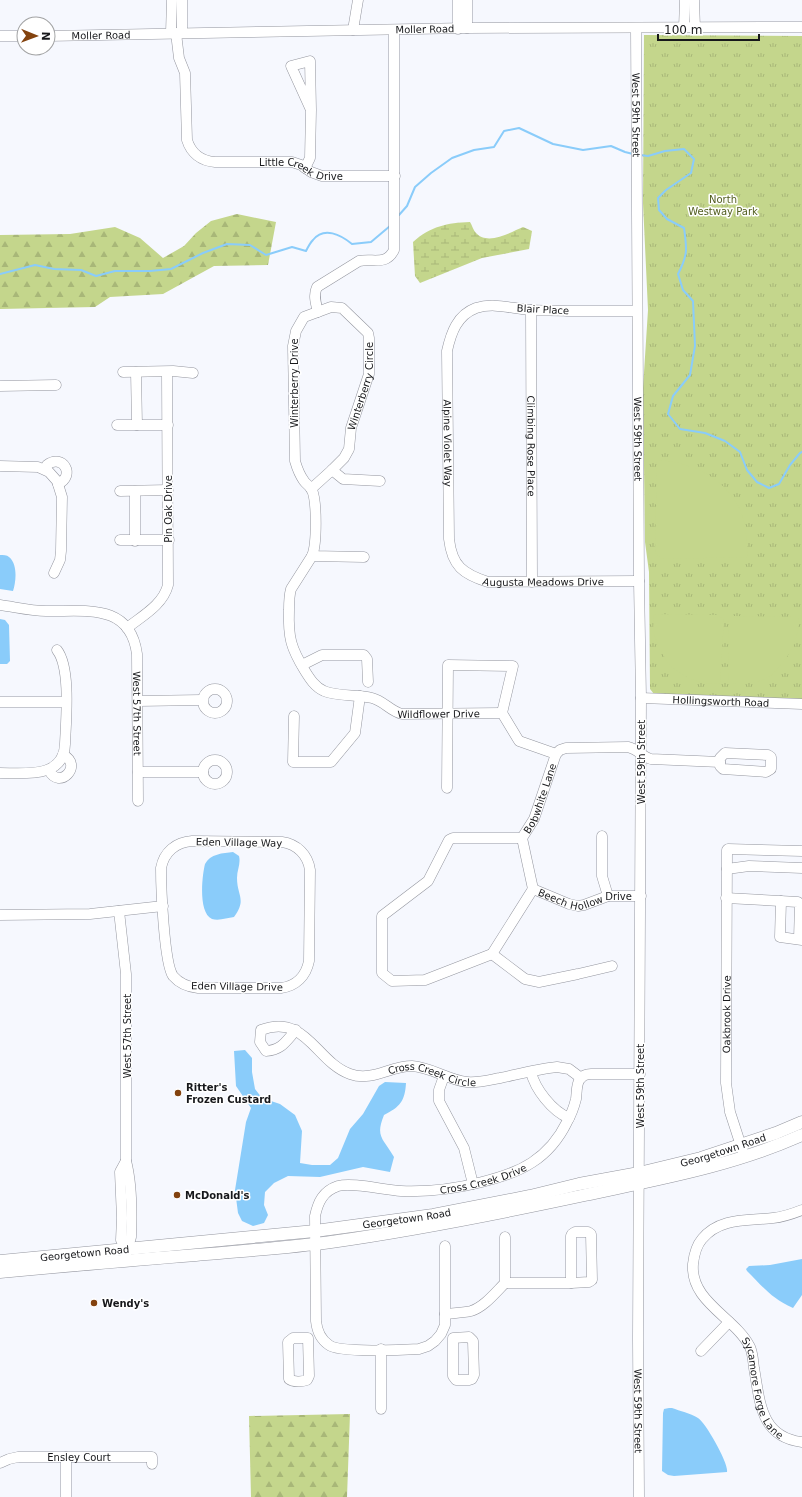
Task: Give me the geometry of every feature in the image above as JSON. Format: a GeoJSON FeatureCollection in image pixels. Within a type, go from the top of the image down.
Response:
{"type":"FeatureCollection","features":[{"type":"Feature","properties":{"kind":"main road","name":"Georgetown Road"},"geometry":{"type":"LineString","coordinates":[[0,1260],[126,1255],[315,1243],[450,1223],[639,1179],[741,1146],[802,1122]]}},
{"type":"Feature","properties":{"kind":"main road","name":"Georgetown Road"},"geometry":{"type":"LineString","coordinates":[[0,1272],[433,1215],[579,1184],[639,1179],[702,1170],[745,1158],[802,1135]]}},
{"type":"Feature","properties":{"kind":"street"},"geometry":{"type":"LineString","coordinates":[[172,0],[176,33]]}},
{"type":"Feature","properties":{"kind":"street"},"geometry":{"type":"LineString","coordinates":[[176,33],[182,0]]}},
{"type":"Feature","properties":{"kind":"street"},"geometry":{"type":"LineString","coordinates":[[353,30],[358,0]]}},
{"type":"Feature","properties":{"kind":"street"},"geometry":{"type":"LineString","coordinates":[[458,0],[462,28]]}},
{"type":"Feature","properties":{"kind":"street"},"geometry":{"type":"LineString","coordinates":[[462,28],[467,0]]}},
{"type":"Feature","properties":{"kind":"street"},"geometry":{"type":"LineString","coordinates":[[685,0],[689,28]]}},
{"type":"Feature","properties":{"kind":"street"},"geometry":{"type":"LineString","coordinates":[[689,28],[694,0]]}},
{"type":"Feature","properties":{"kind":"street","name":"Moller Road"},"geometry":{"type":"LineString","coordinates":[[56,36],[462,28],[802,27]]}},
{"type":"Feature","properties":{"kind":"street","name":"West 59th Street"},"geometry":{"type":"LineString","coordinates":[[636,28],[641,698],[638,1339],[640,1497]]}},
{"type":"Feature","properties":{"kind":"street"},"geometry":{"type":"LineString","coordinates":[[318,312],[314,296],[317,287],[359,261],[383,260],[387,258],[393,252],[395,247],[394,30]]}},
{"type":"Feature","properties":{"kind":"street","name":"Little Creek Drive"},"geometry":{"type":"LineString","coordinates":[[176,33],[179,58],[185,73],[187,140],[193,151],[198,156],[215,162],[296,162],[315,174],[324,176],[395,176]]}},
{"type":"Feature","properties":{"kind":"street"},"geometry":{"type":"LineString","coordinates":[[0,36],[16,36]]}},
{"type":"Feature","properties":{"kind":"street"},"geometry":{"type":"LineString","coordinates":[[305,168],[310,158],[311,110]]}},
{"type":"Feature","properties":{"kind":"street","name":"Winterberry Circle"},"geometry":{"type":"LineString","coordinates":[[311,489],[344,458],[350,449],[351,428],[369,374],[369,338],[367,332],[342,308],[333,306],[318,312]]}},
{"type":"Feature","properties":{"kind":"street","name":"Blair Place"},"geometry":{"type":"LineString","coordinates":[[455,326],[464,316],[476,309],[489,306],[531,310],[637,311]]}},
{"type":"Feature","properties":{"kind":"street","name":"Climbing Rose Place"},"geometry":{"type":"LineString","coordinates":[[531,310],[532,582]]}},
{"type":"Feature","properties":{"kind":"street","name":"Winterberry Drive"},"geometry":{"type":"LineString","coordinates":[[289,598],[291,588],[312,556],[315,538],[314,499],[311,489],[300,475],[295,460],[293,343],[300,322],[306,316],[318,312]]}},
{"type":"Feature","properties":{"kind":"street","name":"Alpine Violet Way"},"geometry":{"type":"LineString","coordinates":[[454,561],[448,539],[447,351],[455,326]]}},
{"type":"Feature","properties":{"kind":"street"},"geometry":{"type":"LineString","coordinates":[[123,372],[173,371],[193,373]]}},
{"type":"Feature","properties":{"kind":"street"},"geometry":{"type":"LineString","coordinates":[[136,372],[137,425]]}},
{"type":"Feature","properties":{"kind":"street","name":"Pin Oak Drive"},"geometry":{"type":"LineString","coordinates":[[127,628],[157,604],[166,593],[169,580],[167,372]]}},
{"type":"Feature","properties":{"kind":"street"},"geometry":{"type":"LineString","coordinates":[[0,386],[56,384]]}},
{"type":"Feature","properties":{"kind":"street"},"geometry":{"type":"LineString","coordinates":[[117,425],[168,425]]}},
{"type":"Feature","properties":{"kind":"street"},"geometry":{"type":"LineString","coordinates":[[54,573],[60,560],[61,551],[62,497],[58,484],[49,472],[47,464],[50,462],[59,461],[66,466],[67,472],[64,481],[58,484]]}},
{"type":"Feature","properties":{"kind":"street"},"geometry":{"type":"LineString","coordinates":[[0,466],[33,466],[49,472]]}},
{"type":"Feature","properties":{"kind":"street"},"geometry":{"type":"LineString","coordinates":[[332,470],[343,479],[380,481]]}},
{"type":"Feature","properties":{"kind":"street"},"geometry":{"type":"LineString","coordinates":[[120,490],[168,490]]}},
{"type":"Feature","properties":{"kind":"street"},"geometry":{"type":"LineString","coordinates":[[135,490],[135,541]]}},
{"type":"Feature","properties":{"kind":"street"},"geometry":{"type":"LineString","coordinates":[[120,540],[169,540]]}},
{"type":"Feature","properties":{"kind":"street"},"geometry":{"type":"LineString","coordinates":[[312,556],[364,557]]}},
{"type":"Feature","properties":{"kind":"street","name":"Augusta Meadows Drive"},"geometry":{"type":"LineString","coordinates":[[454,561],[468,574],[488,582],[639,580]]}},
{"type":"Feature","properties":{"kind":"street","name":"Wildflower Drive"},"geometry":{"type":"LineString","coordinates":[[289,598],[288,628],[292,648],[314,684],[320,689],[330,693],[375,699],[391,710],[402,714],[502,713]]}},
{"type":"Feature","properties":{"kind":"street"},"geometry":{"type":"LineString","coordinates":[[0,605],[44,611],[99,612],[114,617],[127,628]]}},
{"type":"Feature","properties":{"kind":"street","name":"West 57th Street"},"geometry":{"type":"LineString","coordinates":[[127,628],[136,648],[138,701],[138,801]]}},
{"type":"Feature","properties":{"kind":"street"},"geometry":{"type":"LineString","coordinates":[[0,773],[36,772],[56,763],[65,748],[66,702],[64,665],[57,650]]}},
{"type":"Feature","properties":{"kind":"street"},"geometry":{"type":"LineString","coordinates":[[302,665],[322,655],[364,655],[367,659],[368,682]]}},
{"type":"Feature","properties":{"kind":"street"},"geometry":{"type":"LineString","coordinates":[[447,788],[448,666],[513,666],[502,713],[519,741],[556,754],[565,748],[630,747],[636,749],[645,757],[651,759],[720,762]]}},
{"type":"Feature","properties":{"kind":"street"},"geometry":{"type":"LineString","coordinates":[[294,716],[293,762],[331,762],[355,733],[360,696]]}},
{"type":"Feature","properties":{"kind":"street","name":"Hollingsworth Road"},"geometry":{"type":"LineString","coordinates":[[641,698],[802,704]]}},
{"type":"Feature","properties":{"kind":"street"},"geometry":{"type":"LineString","coordinates":[[138,701],[202,700]]}},
{"type":"Feature","properties":{"kind":"street"},"geometry":{"type":"LineString","coordinates":[[0,702],[66,702]]}},
{"type":"Feature","properties":{"kind":"street","name":"Bobwhite Lane"},"geometry":{"type":"LineString","coordinates":[[533,889],[522,838],[534,819],[556,754]]}},
{"type":"Feature","properties":{"kind":"street"},"geometry":{"type":"LineString","coordinates":[[725,754],[767,755],[771,757],[772,766],[771,769],[766,772],[726,770],[722,769],[720,762],[721,756],[725,754]]}},
{"type":"Feature","properties":{"kind":"street"},"geometry":{"type":"LineString","coordinates":[[138,772],[203,772]]}},
{"type":"Feature","properties":{"kind":"street"},"geometry":{"type":"LineString","coordinates":[[602,836],[602,876],[608,896]]}},
{"type":"Feature","properties":{"kind":"street"},"geometry":{"type":"LineString","coordinates":[[522,838],[453,838],[449,840],[428,881],[382,916],[382,974],[392,981],[425,980],[492,954],[525,979],[539,982],[612,966]]}},
{"type":"Feature","properties":{"kind":"street","name":"Eden Village Way"},"geometry":{"type":"LineString","coordinates":[[163,906],[161,874],[162,865],[167,854],[180,844],[192,841],[280,842],[298,848],[305,855],[309,864],[310,913]]}},
{"type":"Feature","properties":{"kind":"street","name":"Oakbrook Drive"},"geometry":{"type":"LineString","coordinates":[[745,1158],[730,1112],[726,1083],[727,850],[728,848],[802,851]]}},
{"type":"Feature","properties":{"kind":"street"},"geometry":{"type":"LineString","coordinates":[[727,869],[749,866],[802,868]]}},
{"type":"Feature","properties":{"kind":"street","name":"Beech Hollow Drive"},"geometry":{"type":"LineString","coordinates":[[492,954],[533,889],[576,906],[584,905],[608,896],[641,896]]}},
{"type":"Feature","properties":{"kind":"street"},"geometry":{"type":"LineString","coordinates":[[726,898],[781,901],[797,902],[800,904],[800,939],[781,938],[779,935],[781,901]]}},
{"type":"Feature","properties":{"kind":"street"},"geometry":{"type":"LineString","coordinates":[[0,915],[90,914],[163,906]]}},
{"type":"Feature","properties":{"kind":"street","name":"Eden Village Drive"},"geometry":{"type":"LineString","coordinates":[[163,906],[167,959],[170,969],[180,982],[188,986],[198,988],[278,989],[296,983],[303,976],[308,964],[310,913]]}},
{"type":"Feature","properties":{"kind":"street","name":"West 57th Street"},"geometry":{"type":"LineString","coordinates":[[119,911],[125,955],[127,988],[126,1161],[120,1172],[121,1240],[126,1255]]}},
{"type":"Feature","properties":{"kind":"street","name":"Cross Creek Circle"},"geometry":{"type":"LineString","coordinates":[[296,1030],[305,1036],[336,1066],[350,1074],[359,1076],[372,1076],[413,1066],[462,1081],[478,1082],[552,1068],[571,1070],[581,1078]]}},
{"type":"Feature","properties":{"kind":"street"},"geometry":{"type":"LineString","coordinates":[[531,1072],[537,1088],[559,1113],[569,1118]]}},
{"type":"Feature","properties":{"kind":"street"},"geometry":{"type":"LineString","coordinates":[[581,1078],[585,1074],[640,1074]]}},
{"type":"Feature","properties":{"kind":"street"},"geometry":{"type":"LineString","coordinates":[[444,1076],[439,1090],[439,1101],[464,1148],[473,1184]]}},
{"type":"Feature","properties":{"kind":"street","name":"Cross Creek Drive"},"geometry":{"type":"LineString","coordinates":[[319,1333],[316,1321],[316,1209],[318,1203],[326,1193],[338,1186],[347,1185],[393,1190],[421,1191],[455,1188],[511,1174],[525,1168],[538,1159],[557,1139],[574,1106],[578,1083],[581,1078]]}},
{"type":"Feature","properties":{"kind":"street","name":"Sycamore Forge Lane"},"geometry":{"type":"LineString","coordinates":[[802,1210],[778,1217],[726,1222],[712,1229],[701,1240],[694,1254],[693,1260],[693,1273],[696,1285],[706,1300],[744,1338],[750,1348],[760,1403],[765,1418],[770,1426],[779,1434],[791,1440],[802,1442]]}},
{"type":"Feature","properties":{"kind":"street"},"geometry":{"type":"LineString","coordinates":[[505,1283],[571,1283],[588,1283],[592,1280],[590,1232],[575,1232],[572,1234],[571,1283]]}},
{"type":"Feature","properties":{"kind":"street"},"geometry":{"type":"LineString","coordinates":[[445,1314],[467,1312],[477,1308],[485,1303],[505,1283],[505,1237]]}},
{"type":"Feature","properties":{"kind":"street"},"geometry":{"type":"LineString","coordinates":[[308,1338],[319,1333],[327,1344],[338,1349],[422,1348],[428,1346],[435,1341],[445,1325],[445,1246]]}},
{"type":"Feature","properties":{"kind":"street"},"geometry":{"type":"LineString","coordinates":[[701,1351],[729,1322]]}},
{"type":"Feature","properties":{"kind":"street"},"geometry":{"type":"LineString","coordinates":[[442,1332],[453,1338]]}},
{"type":"Feature","properties":{"kind":"street"},"geometry":{"type":"LineString","coordinates":[[381,1349],[382,1409]]}},
{"type":"Feature","properties":{"kind":"street"},"geometry":{"type":"LineString","coordinates":[[66,1457],[66,1497]]}},
{"type":"Feature","properties":{"kind":"street","name":"Ensley Court"},"geometry":{"type":"LineString","coordinates":[[0,1463],[14,1458],[152,1457],[152,1464]]}},
{"type":"Feature","properties":{"kind":"green space","name":"North Westway Park"},"geometry":{"type":"Polygon","coordinates":[[[644,35],[802,36],[802,700],[654,694],[650,689],[649,572],[645,542],[643,388],[648,310],[643,203],[644,35]]]}},
{"type":"Feature","properties":{"kind":"green space"},"geometry":{"type":"Polygon","coordinates":[[[237,214],[276,222],[268,265],[214,266],[163,294],[110,297],[95,307],[0,309],[0,235],[70,234],[115,227],[140,238],[163,258],[184,246],[196,233],[211,221],[237,214]]]}},
{"type":"Feature","properties":{"kind":"green space"},"geometry":{"type":"Polygon","coordinates":[[[470,222],[476,233],[481,237],[487,238],[500,237],[523,227],[532,231],[529,249],[482,258],[420,283],[415,276],[413,242],[426,232],[440,226],[470,222]]]}},
{"type":"Feature","properties":{"kind":"green space"},"geometry":{"type":"Polygon","coordinates":[[[657,460],[670,461],[695,468],[717,481],[727,490],[735,500],[743,517],[748,557],[662,559],[655,553],[657,460]]]}},
{"type":"Feature","properties":{"kind":"green space"},"geometry":{"type":"Polygon","coordinates":[[[654,614],[718,615],[724,620],[720,683],[705,684],[688,678],[670,666],[659,648],[653,631],[654,614]]]}},
{"type":"Feature","properties":{"kind":"green space"},"geometry":{"type":"Polygon","coordinates":[[[733,616],[799,617],[798,631],[788,656],[766,679],[750,683],[728,684],[729,620],[733,616]]]}},
{"type":"Feature","properties":{"kind":"green space"},"geometry":{"type":"Polygon","coordinates":[[[350,1414],[347,1497],[251,1497],[249,1416],[350,1414]]]}},
{"type":"Feature","properties":{"kind":"water"},"geometry":{"type":"Polygon","coordinates":[[[0,555],[8,556],[14,564],[15,583],[13,591],[0,589],[0,555]]]}},
{"type":"Feature","properties":{"kind":"water"},"geometry":{"type":"Polygon","coordinates":[[[0,619],[5,620],[9,625],[10,661],[7,664],[0,664],[0,619]]]}},
{"type":"Feature","properties":{"kind":"water"},"geometry":{"type":"Polygon","coordinates":[[[233,852],[239,856],[237,884],[241,901],[240,906],[234,917],[215,920],[208,915],[203,902],[202,885],[205,864],[213,856],[233,852]]]}},
{"type":"Feature","properties":{"kind":"water"},"geometry":{"type":"Polygon","coordinates":[[[245,1050],[252,1058],[252,1072],[255,1089],[262,1098],[280,1104],[295,1115],[302,1131],[300,1163],[330,1165],[338,1158],[350,1129],[363,1114],[379,1086],[385,1082],[406,1083],[401,1103],[384,1115],[381,1122],[380,1133],[394,1157],[390,1172],[363,1167],[320,1177],[288,1176],[274,1183],[265,1192],[264,1205],[268,1215],[264,1223],[253,1226],[242,1221],[238,1213],[235,1190],[246,1122],[251,1108],[236,1086],[234,1051],[245,1050]]]}},
{"type":"Feature","properties":{"kind":"water"},"geometry":{"type":"Polygon","coordinates":[[[802,1259],[802,1295],[793,1308],[768,1292],[746,1269],[749,1266],[770,1265],[802,1259]]]}},
{"type":"Feature","properties":{"kind":"water"},"geometry":{"type":"Polygon","coordinates":[[[669,1408],[692,1415],[702,1421],[721,1453],[727,1468],[727,1472],[674,1476],[668,1475],[662,1471],[663,1413],[664,1409],[669,1408]]]}},
{"type":"Feature","properties":{"kind":"waterway"},"geometry":{"type":"LineString","coordinates":[[399,215],[407,206],[415,187],[431,173],[452,158],[474,150],[494,147],[504,131],[519,128],[553,144],[583,150],[611,146],[633,154]]}},
{"type":"Feature","properties":{"kind":"waterway"},"geometry":{"type":"LineString","coordinates":[[640,155],[648,156],[665,151],[684,149],[694,159],[691,173],[666,190],[658,198],[659,210],[667,219],[684,228],[686,252],[684,262],[678,274],[683,290],[693,301],[695,346],[690,375],[673,396],[668,414],[680,429],[705,433],[725,441],[740,452],[747,470],[757,482],[769,488],[779,484],[790,465],[802,452]]}},
{"type":"Feature","properties":{"kind":"waterway"},"geometry":{"type":"LineString","coordinates":[[0,274],[35,265],[54,269],[81,270],[96,276],[115,271],[150,271],[171,269],[203,253],[227,244],[250,245],[266,255],[292,247],[306,251],[312,241],[322,233],[332,233],[338,235],[352,244],[371,242],[390,226]]}},
{"type":"Feature","properties":{"kind":"place","name":"Ritter's Frozen Custard"},"geometry":{"type":"Point","coordinates":[178,1093]}},
{"type":"Feature","properties":{"kind":"place","name":"McDonald's"},"geometry":{"type":"Point","coordinates":[177,1195]}},
{"type":"Feature","properties":{"kind":"place","name":"Wendy's"},"geometry":{"type":"Point","coordinates":[94,1303]}}]}
